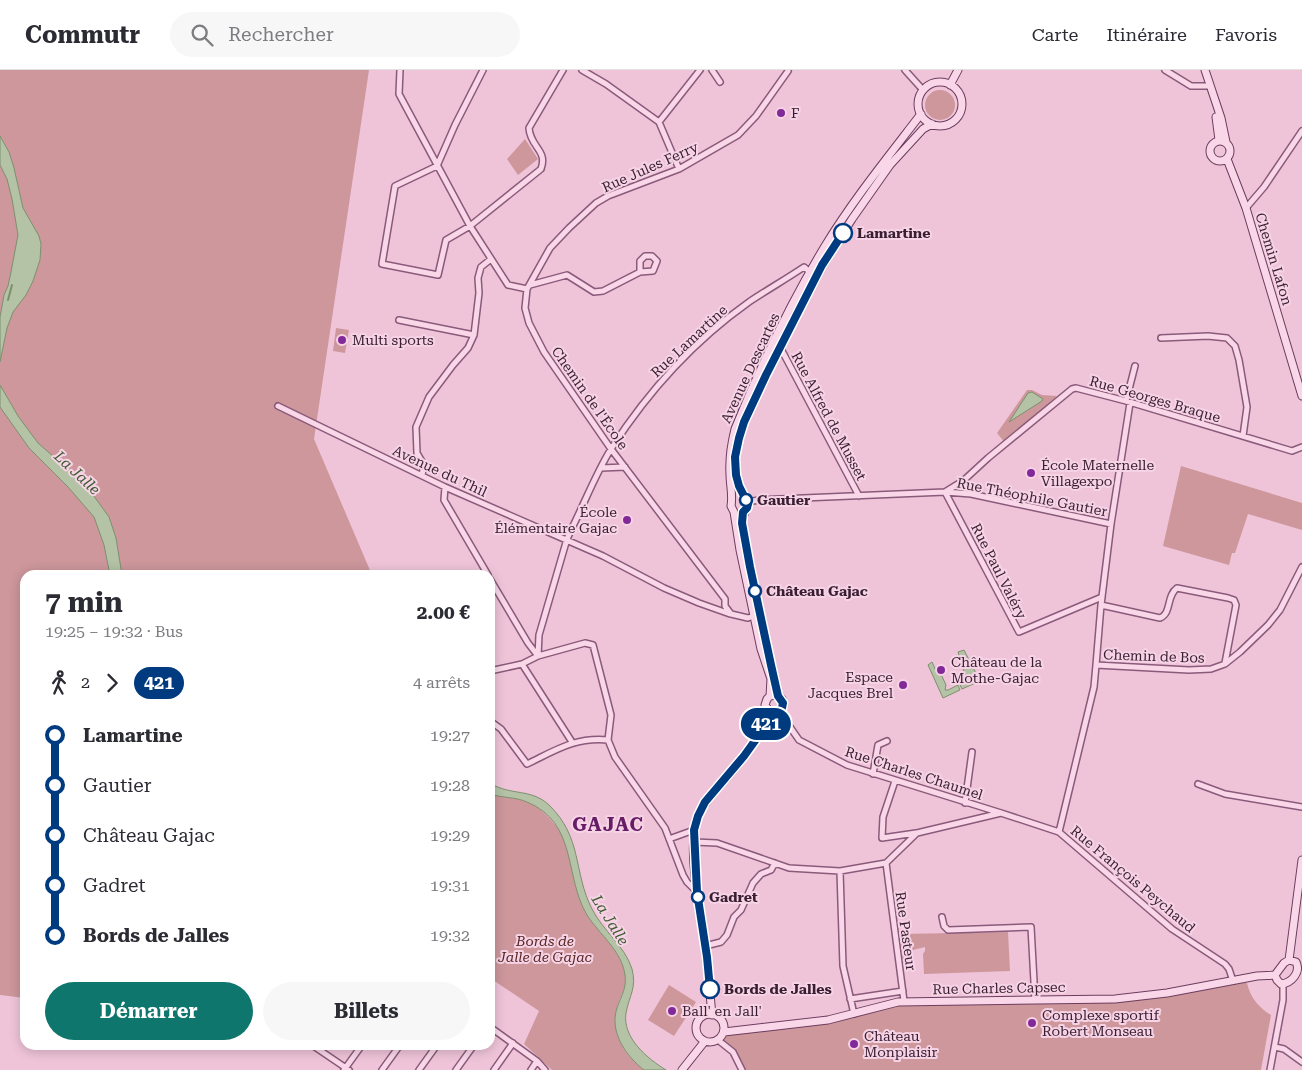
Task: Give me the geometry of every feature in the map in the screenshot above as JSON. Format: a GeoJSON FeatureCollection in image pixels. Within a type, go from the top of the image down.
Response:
{"type":"FeatureCollection","features":[{"type":"Feature","properties":{"kind":"main road"},"geometry":{"type":"LineString","coordinates":[[932,124],[921,114],[918,102],[923,90],[933,83],[945,82],[950,85],[958,70]]}},
{"type":"Feature","properties":{"kind":"main road"},"geometry":{"type":"LineString","coordinates":[[1205,70],[1221,118],[1222,141],[1231,149],[1227,159],[1218,161],[1210,154],[1211,146],[1222,141]]}},
{"type":"Feature","properties":{"kind":"main road","name":"Avenue Descartes"},"geometry":{"type":"LineString","coordinates":[[770,696],[770,679],[766,669],[742,523],[743,512],[747,508],[736,475],[735,457],[739,438],[744,422],[822,265],[852,219],[890,165],[923,129],[932,124],[944,125],[951,122],[960,111],[960,96],[950,85]]}},
{"type":"Feature","properties":{"kind":"main road","name":"Avenue Descartes"},"geometry":{"type":"LineString","coordinates":[[778,696],[740,550],[734,512],[731,506],[733,500],[730,477],[730,450],[734,430],[775,340],[826,244],[858,196],[921,114]]}},
{"type":"Feature","properties":{"kind":"main road","name":"Chemin Lafon"},"geometry":{"type":"LineString","coordinates":[[1227,159],[1246,208],[1302,396]]}},
{"type":"Feature","properties":{"kind":"main road"},"geometry":{"type":"LineString","coordinates":[[733,500],[736,497],[745,500]]}},
{"type":"Feature","properties":{"kind":"main road"},"geometry":{"type":"LineString","coordinates":[[734,512],[743,512]]}},
{"type":"Feature","properties":{"kind":"main road"},"geometry":{"type":"LineString","coordinates":[[770,696],[778,696],[783,703],[779,711],[770,712],[765,703],[770,696]]}},
{"type":"Feature","properties":{"kind":"main road"},"geometry":{"type":"LineString","coordinates":[[712,1015],[697,892],[694,830],[705,802],[744,756],[762,731],[770,712]]}},
{"type":"Feature","properties":{"kind":"main road"},"geometry":{"type":"LineString","coordinates":[[1289,960],[1299,901],[1302,860]]}},
{"type":"Feature","properties":{"kind":"main road"},"geometry":{"type":"LineString","coordinates":[[1289,960],[1296,962],[1300,968],[1289,981],[1284,984],[1278,983],[1275,975],[1284,963],[1289,960]]}},
{"type":"Feature","properties":{"kind":"main road","name":"Rue Charles Capsec"},"geometry":{"type":"LineString","coordinates":[[724,1032],[828,1020],[904,1002],[1115,999],[1167,993],[1233,980],[1275,975]]}},
{"type":"Feature","properties":{"kind":"main road"},"geometry":{"type":"LineString","coordinates":[[717,1016],[722,1020],[724,1032],[718,1040],[705,1041],[698,1034],[697,1025],[703,1017],[717,1016]]}},
{"type":"Feature","properties":{"kind":"main road"},"geometry":{"type":"LineString","coordinates":[[682,1070],[705,1041]]}},
{"type":"Feature","properties":{"kind":"street"},"geometry":{"type":"LineString","coordinates":[[400,70],[399,94],[470,226],[508,285],[528,287],[567,275],[594,292],[602,291],[640,272]]}},
{"type":"Feature","properties":{"kind":"street"},"geometry":{"type":"LineString","coordinates":[[483,70],[454,125],[437,166],[395,186],[382,264],[438,275],[446,240],[470,226],[541,169],[543,162],[542,153],[530,137],[529,128],[563,70]]}},
{"type":"Feature","properties":{"kind":"street"},"geometry":{"type":"LineString","coordinates":[[582,70],[606,84],[659,122],[679,169]]}},
{"type":"Feature","properties":{"kind":"street"},"geometry":{"type":"LineString","coordinates":[[659,122],[700,70]]}},
{"type":"Feature","properties":{"kind":"street"},"geometry":{"type":"LineString","coordinates":[[712,70],[720,82]]}},
{"type":"Feature","properties":{"kind":"street","name":"Rue Jules Ferry"},"geometry":{"type":"LineString","coordinates":[[528,287],[550,248],[596,204],[608,196],[679,169],[738,135],[756,116],[789,70]]}},
{"type":"Feature","properties":{"kind":"street"},"geometry":{"type":"LineString","coordinates":[[904,70],[923,90]]}},
{"type":"Feature","properties":{"kind":"street"},"geometry":{"type":"LineString","coordinates":[[1165,70],[1191,86],[1211,89]]}},
{"type":"Feature","properties":{"kind":"street"},"geometry":{"type":"LineString","coordinates":[[1246,208],[1264,187],[1302,131]]}},
{"type":"Feature","properties":{"kind":"street"},"geometry":{"type":"LineString","coordinates":[[422,475],[424,465],[417,454],[416,427],[429,397],[468,348],[474,335],[479,293],[478,278],[481,267],[491,259]]}},
{"type":"Feature","properties":{"kind":"street","name":"Rue Lamartine"},"geometry":{"type":"LineString","coordinates":[[538,656],[539,635],[567,539],[611,448],[653,391],[713,331],[748,303],[804,267],[810,272]]}},
{"type":"Feature","properties":{"kind":"street","name":"Chemin de l'École"},"geometry":{"type":"LineString","coordinates":[[528,287],[525,308],[529,323],[544,352],[611,448],[724,598],[725,606],[731,614]]}},
{"type":"Feature","properties":{"kind":"street"},"geometry":{"type":"LineString","coordinates":[[399,320],[474,335]]}},
{"type":"Feature","properties":{"kind":"street"},"geometry":{"type":"LineString","coordinates":[[1161,338],[1218,337],[1227,338],[1235,346],[1240,360],[1247,407],[1243,436]]}},
{"type":"Feature","properties":{"kind":"street","name":"Rue Alfred de Musset"},"geometry":{"type":"LineString","coordinates":[[780,347],[859,496]]}},
{"type":"Feature","properties":{"kind":"street"},"geometry":{"type":"LineString","coordinates":[[1111,524],[1128,402],[1135,366]]}},
{"type":"Feature","properties":{"kind":"street","name":"Rue Georges Braque"},"geometry":{"type":"LineString","coordinates":[[945,492],[964,481],[988,458],[1072,389],[1128,402],[1292,451],[1302,447]]}},
{"type":"Feature","properties":{"kind":"street","name":"Avenue du Thil"},"geometry":{"type":"LineString","coordinates":[[278,406],[445,487],[567,539],[664,588],[731,614]]}},
{"type":"Feature","properties":{"kind":"street"},"geometry":{"type":"LineString","coordinates":[[601,468],[625,467]]}},
{"type":"Feature","properties":{"kind":"street"},"geometry":{"type":"LineString","coordinates":[[445,487],[444,500],[485,570]]}},
{"type":"Feature","properties":{"kind":"street","name":"Rue Théophile Gautier"},"geometry":{"type":"LineString","coordinates":[[745,500],[945,492],[971,494],[1111,524],[1096,665]]}},
{"type":"Feature","properties":{"kind":"street","name":"Rue Paul Valéry"},"geometry":{"type":"LineString","coordinates":[[945,492],[1018,632],[1102,598]]}},
{"type":"Feature","properties":{"kind":"street","name":"Chemin de Bos"},"geometry":{"type":"LineString","coordinates":[[1059,832],[1094,687],[1096,665],[1190,670],[1211,669],[1225,664],[1268,625],[1280,610],[1302,567]]}},
{"type":"Feature","properties":{"kind":"street"},"geometry":{"type":"LineString","coordinates":[[495,588],[528,644],[538,656]]}},
{"type":"Feature","properties":{"kind":"street"},"geometry":{"type":"LineString","coordinates":[[1101,605],[1160,618],[1167,612],[1170,596],[1177,588],[1234,600],[1236,605],[1225,664]]}},
{"type":"Feature","properties":{"kind":"street"},"geometry":{"type":"LineString","coordinates":[[731,614],[748,618],[757,616]]}},
{"type":"Feature","properties":{"kind":"street"},"geometry":{"type":"LineString","coordinates":[[495,671],[522,664],[538,656],[585,643],[594,645],[611,715],[608,740],[615,756],[665,828],[687,882],[697,892]]}},
{"type":"Feature","properties":{"kind":"street"},"geometry":{"type":"LineString","coordinates":[[522,664],[572,742]]}},
{"type":"Feature","properties":{"kind":"street","name":"Rue Charles Chaumel"},"geometry":{"type":"LineString","coordinates":[[779,711],[800,740],[847,765],[1001,813]]}},
{"type":"Feature","properties":{"kind":"street"},"geometry":{"type":"LineString","coordinates":[[495,725],[527,764],[572,742],[596,739],[608,740]]}},
{"type":"Feature","properties":{"kind":"street"},"geometry":{"type":"LineString","coordinates":[[873,774],[878,745],[887,740]]}},
{"type":"Feature","properties":{"kind":"street"},"geometry":{"type":"LineString","coordinates":[[964,802],[972,752]]}},
{"type":"Feature","properties":{"kind":"street"},"geometry":{"type":"LineString","coordinates":[[895,781],[883,817],[882,838],[917,833],[1001,813]]}},
{"type":"Feature","properties":{"kind":"street"},"geometry":{"type":"LineString","coordinates":[[1198,784],[1225,794],[1302,807]]}},
{"type":"Feature","properties":{"kind":"street","name":"Rue François Peychaud"},"geometry":{"type":"LineString","coordinates":[[1001,813],[1059,832],[1172,929],[1225,964],[1233,980]]}},
{"type":"Feature","properties":{"kind":"street"},"geometry":{"type":"LineString","coordinates":[[670,839],[694,830]]}},
{"type":"Feature","properties":{"kind":"street"},"geometry":{"type":"LineString","coordinates":[[694,842],[718,843],[789,868],[840,871],[886,863],[917,833]]}},
{"type":"Feature","properties":{"kind":"street"},"geometry":{"type":"LineString","coordinates":[[705,946],[720,942],[727,935],[734,917],[741,910],[753,883],[761,874],[771,870],[774,863]]}},
{"type":"Feature","properties":{"kind":"street","name":"Rue Pasteur"},"geometry":{"type":"LineString","coordinates":[[886,863],[904,1002]]}},
{"type":"Feature","properties":{"kind":"street"},"geometry":{"type":"LineString","coordinates":[[840,871],[843,966],[854,1014]]}},
{"type":"Feature","properties":{"kind":"street"},"geometry":{"type":"LineString","coordinates":[[942,917],[944,926],[948,930],[1031,927],[1035,1000]]}},
{"type":"Feature","properties":{"kind":"street"},"geometry":{"type":"LineString","coordinates":[[1270,1070],[1284,1000],[1284,984]]}},
{"type":"Feature","properties":{"kind":"street"},"geometry":{"type":"LineString","coordinates":[[850,998],[903,991]]}},
{"type":"Feature","properties":{"kind":"street"},"geometry":{"type":"LineString","coordinates":[[495,1030],[538,1061],[545,1070]]}},
{"type":"Feature","properties":{"kind":"street"},"geometry":{"type":"LineString","coordinates":[[718,1040],[733,1052],[742,1070]]}},
{"type":"Feature","properties":{"kind":"street"},"geometry":{"type":"LineString","coordinates":[[494,1070],[513,1043]]}},
{"type":"Feature","properties":{"kind":"street"},"geometry":{"type":"LineString","coordinates":[[1275,1047],[1284,1049],[1302,1062]]}},
{"type":"Feature","properties":{"kind":"street"},"geometry":{"type":"LineString","coordinates":[[319,1050],[346,1069],[359,1050]]}},
{"type":"Feature","properties":{"kind":"street"},"geometry":{"type":"LineString","coordinates":[[382,1070],[396,1050]]}},
{"type":"Feature","properties":{"kind":"street"},"geometry":{"type":"LineString","coordinates":[[419,1070],[433,1050]]}},
{"type":"Feature","properties":{"kind":"street"},"geometry":{"type":"LineString","coordinates":[[456,1070],[470,1050]]}},
{"type":"Feature","properties":{"kind":"street"},"geometry":{"type":"LineString","coordinates":[[531,1070],[538,1061]]}},
{"type":"Feature","properties":{"kind":"green space"},"geometry":{"type":"Polygon","coordinates":[[[0,70],[369,70],[314,439],[370,570],[20,570],[20,997],[0,995],[0,70]]]}},
{"type":"Feature","properties":{"kind":"green space"},"geometry":{"type":"Polygon","coordinates":[[[940,90],[951,94],[955,105],[951,116],[940,120],[929,116],[925,105],[929,94],[940,90]]]}},
{"type":"Feature","properties":{"kind":"green space"},"geometry":{"type":"Polygon","coordinates":[[[525,139],[538,159],[518,175],[507,159],[525,139]]]}},
{"type":"Feature","properties":{"kind":"green space"},"geometry":{"type":"Polygon","coordinates":[[[336,328],[349,330],[345,353],[333,351],[336,328]]]}},
{"type":"Feature","properties":{"kind":"green space"},"geometry":{"type":"Polygon","coordinates":[[[1027,390],[1032,390],[1042,395],[1057,396],[1005,443],[997,433],[1027,390]]]}},
{"type":"Feature","properties":{"kind":"green space"},"geometry":{"type":"Polygon","coordinates":[[[1181,466],[1302,503],[1302,530],[1248,514],[1229,565],[1163,546],[1181,466]]]}},
{"type":"Feature","properties":{"kind":"green space","name":"Bords de Jalle de Gajac"},"geometry":{"type":"Polygon","coordinates":[[[495,795],[518,799],[534,805],[548,817],[563,836],[569,851],[577,888],[587,915],[615,950],[623,966],[625,984],[617,1008],[616,1026],[621,1043],[630,1058],[644,1070],[552,1070],[524,1044],[539,1011],[495,981],[495,795]]]}},
{"type":"Feature","properties":{"kind":"green space"},"geometry":{"type":"Polygon","coordinates":[[[1008,932],[1010,971],[924,974],[923,954],[925,947],[913,950],[903,963],[900,934],[1008,932]]]}},
{"type":"Feature","properties":{"kind":"green space","name":"Complexe sportif Robert Monseau"},"geometry":{"type":"Polygon","coordinates":[[[1233,981],[1247,983],[1250,993],[1256,1002],[1271,1015],[1261,1070],[742,1070],[733,1052],[718,1040],[724,1032],[828,1020],[898,1002],[1115,999],[1233,981]]]}},
{"type":"Feature","properties":{"kind":"green space","name":"Ball' en Jall'"},"geometry":{"type":"Polygon","coordinates":[[[669,985],[696,1002],[674,1036],[648,1020],[669,985]]]}},
{"type":"Feature","properties":{"kind":"shaded area"},"geometry":{"type":"Polygon","coordinates":[[[0,136],[9,152],[23,208],[39,236],[41,244],[40,260],[33,281],[26,295],[13,312],[7,328],[0,362],[0,317],[18,235],[7,179],[0,165],[0,136]]]}},
{"type":"Feature","properties":{"kind":"shaded area"},"geometry":{"type":"Polygon","coordinates":[[[0,385],[18,416],[38,443],[86,485],[109,517],[116,538],[121,570],[109,570],[104,545],[94,517],[68,487],[29,448],[0,407],[0,385]]]}},
{"type":"Feature","properties":{"kind":"shaded area"},"geometry":{"type":"Polygon","coordinates":[[[1032,392],[1043,399],[1042,401],[1009,422],[1028,393],[1032,392]]]}},
{"type":"Feature","properties":{"kind":"shaded area"},"geometry":{"type":"Polygon","coordinates":[[[964,650],[980,681],[962,689],[960,685],[969,681],[970,678],[966,676],[958,657],[958,652],[964,650]]]}},
{"type":"Feature","properties":{"kind":"shaded area"},"geometry":{"type":"Polygon","coordinates":[[[932,662],[937,673],[940,672],[946,685],[945,690],[958,685],[960,690],[943,698],[928,665],[932,662]]]}},
{"type":"Feature","properties":{"kind":"shaded area"},"geometry":{"type":"Polygon","coordinates":[[[495,786],[505,790],[535,796],[549,805],[560,817],[573,843],[582,882],[592,909],[624,953],[632,969],[634,981],[626,1013],[628,1031],[644,1054],[666,1070],[644,1070],[625,1051],[621,1043],[615,1026],[615,1017],[625,984],[623,966],[615,950],[587,915],[580,900],[562,837],[555,823],[543,811],[527,802],[495,795],[495,786]]]}},
{"type":"Feature","properties":{"kind":"waterway","name":"La Jalle"},"geometry":{"type":"LineString","coordinates":[[8,300],[12,285]]}},
{"type":"Feature","properties":{"kind":"bus line","name":"421"},"geometry":{"type":"LineString","coordinates":[[710,989],[697,892],[694,830],[705,802],[744,756],[762,731],[770,712],[776,713],[783,706],[782,699],[778,696],[750,567],[742,523],[743,512],[748,504],[743,498],[739,486],[735,457],[744,422],[766,375],[822,265],[843,233]]}},
{"type":"Feature","properties":{"kind":"place","name":"F"},"geometry":{"type":"Point","coordinates":[781,113]}},
{"type":"Feature","properties":{"kind":"place","name":"Lamartine"},"geometry":{"type":"Point","coordinates":[843,233]}},
{"type":"Feature","properties":{"kind":"place","name":"Multi sports"},"geometry":{"type":"Point","coordinates":[342,340]}},
{"type":"Feature","properties":{"kind":"place","name":"École Maternelle Villagexpo"},"geometry":{"type":"Point","coordinates":[1031,473]}},
{"type":"Feature","properties":{"kind":"place","name":"Gautier"},"geometry":{"type":"Point","coordinates":[746,500]}},
{"type":"Feature","properties":{"kind":"place","name":"École Élémentaire Gajac"},"geometry":{"type":"Point","coordinates":[627,520]}},
{"type":"Feature","properties":{"kind":"place","name":"Château Gajac"},"geometry":{"type":"Point","coordinates":[755,591]}},
{"type":"Feature","properties":{"kind":"place","name":"Château de la Mothe-Gajac"},"geometry":{"type":"Point","coordinates":[941,670]}},
{"type":"Feature","properties":{"kind":"place","name":"Espace Jacques Brel"},"geometry":{"type":"Point","coordinates":[903,685]}},
{"type":"Feature","properties":{"kind":"place","name":"Gadret"},"geometry":{"type":"Point","coordinates":[698,897]}},
{"type":"Feature","properties":{"kind":"place","name":"Bords de Jalles"},"geometry":{"type":"Point","coordinates":[710,989]}},
{"type":"Feature","properties":{"kind":"place","name":"Ball' en Jall'"},"geometry":{"type":"Point","coordinates":[672,1011]}},
{"type":"Feature","properties":{"kind":"place","name":"Complexe sportif Robert Monseau"},"geometry":{"type":"Point","coordinates":[1032,1023]}},
{"type":"Feature","properties":{"kind":"place","name":"Château Monplaisir"},"geometry":{"type":"Point","coordinates":[854,1044]}},
{"type":"Feature","properties":{"kind":"district","name":"GAJAC"},"geometry":{"type":"Point","coordinates":[608,824]}}]}
